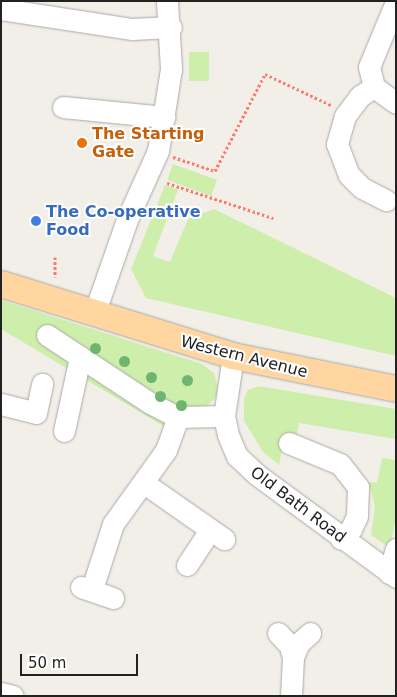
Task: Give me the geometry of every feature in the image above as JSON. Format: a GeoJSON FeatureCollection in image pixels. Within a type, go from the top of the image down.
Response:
{"type":"FeatureCollection","features":[{"type":"Feature","properties":{"kind":"main road","name":"Western Avenue"},"geometry":{"type":"LineString","coordinates":[[1,284],[233,356],[396,389]]}},
{"type":"Feature","properties":{"kind":"street"},"geometry":{"type":"LineString","coordinates":[[94,314],[128,217],[158,151],[172,69],[171,27],[167,1]]}},
{"type":"Feature","properties":{"kind":"street"},"geometry":{"type":"LineString","coordinates":[[396,2],[369,67],[374,87],[396,103]]}},
{"type":"Feature","properties":{"kind":"street"},"geometry":{"type":"LineString","coordinates":[[1,9],[132,29],[171,27]]}},
{"type":"Feature","properties":{"kind":"street"},"geometry":{"type":"LineString","coordinates":[[374,87],[360,96],[346,114],[337,144],[348,176],[362,188],[386,200]]}},
{"type":"Feature","properties":{"kind":"street"},"geometry":{"type":"LineString","coordinates":[[63,107],[165,118]]}},
{"type":"Feature","properties":{"kind":"street"},"geometry":{"type":"LineString","coordinates":[[47,335],[150,403],[178,417],[224,416]]}},
{"type":"Feature","properties":{"kind":"street","name":"Old Bath Road"},"geometry":{"type":"LineString","coordinates":[[233,356],[224,416],[232,446],[244,464],[341,539],[392,575]]}},
{"type":"Feature","properties":{"kind":"street"},"geometry":{"type":"LineString","coordinates":[[64,430],[80,357]]}},
{"type":"Feature","properties":{"kind":"street"},"geometry":{"type":"LineString","coordinates":[[1,404],[36,413],[42,384]]}},
{"type":"Feature","properties":{"kind":"street"},"geometry":{"type":"LineString","coordinates":[[113,598],[86,588],[113,524],[144,483],[169,444],[178,417]]}},
{"type":"Feature","properties":{"kind":"street"},"geometry":{"type":"LineString","coordinates":[[289,443],[340,464],[358,487],[357,516],[352,529],[341,539]]}},
{"type":"Feature","properties":{"kind":"street"},"geometry":{"type":"LineString","coordinates":[[144,483],[217,534],[187,565]]}},
{"type":"Feature","properties":{"kind":"street"},"geometry":{"type":"LineString","coordinates":[[392,575],[396,549]]}},
{"type":"Feature","properties":{"kind":"street"},"geometry":{"type":"LineString","coordinates":[[278,633],[290,646],[293,657],[291,696]]}},
{"type":"Feature","properties":{"kind":"street"},"geometry":{"type":"LineString","coordinates":[[293,657],[300,643],[310,633]]}},
{"type":"Feature","properties":{"kind":"street"},"geometry":{"type":"LineString","coordinates":[[1,693],[13,696]]}},
{"type":"Feature","properties":{"kind":"path"},"geometry":{"type":"LineString","coordinates":[[158,151],[215,171],[265,74],[346,114]]}},
{"type":"Feature","properties":{"kind":"path"},"geometry":{"type":"LineString","coordinates":[[167,182],[273,218]]}},
{"type":"Feature","properties":{"kind":"path"},"geometry":{"type":"LineString","coordinates":[[55,257],[55,277]]}},
{"type":"Feature","properties":{"kind":"green space"},"geometry":{"type":"Polygon","coordinates":[[[189,52],[209,52],[209,81],[189,81],[189,52]]]}},
{"type":"Feature","properties":{"kind":"green space"},"geometry":{"type":"Polygon","coordinates":[[[173,164],[217,180],[211,196],[167,180],[173,164]]]}},
{"type":"Feature","properties":{"kind":"green space"},"geometry":{"type":"Polygon","coordinates":[[[165,185],[178,190],[153,256],[170,262],[188,219],[214,209],[396,298],[396,356],[146,298],[131,269],[165,185]]]}},
{"type":"Feature","properties":{"kind":"green space"},"geometry":{"type":"Polygon","coordinates":[[[1,300],[202,364],[214,373],[218,388],[216,397],[201,412],[165,427],[1,329],[1,300]]]}},
{"type":"Feature","properties":{"kind":"green space"},"geometry":{"type":"Polygon","coordinates":[[[258,386],[396,409],[396,439],[299,423],[296,442],[284,440],[279,465],[263,452],[244,421],[244,399],[248,390],[258,386]]]}},
{"type":"Feature","properties":{"kind":"green space"},"geometry":{"type":"Polygon","coordinates":[[[382,458],[396,460],[396,518],[390,548],[371,535],[375,506],[368,482],[377,483],[382,458]]]}},
{"type":"Feature","properties":{"kind":"place","name":"The Starting Gate"},"geometry":{"type":"Point","coordinates":[82,143]}},
{"type":"Feature","properties":{"kind":"place","name":"The Co-operative Food"},"geometry":{"type":"Point","coordinates":[36,221]}}]}
